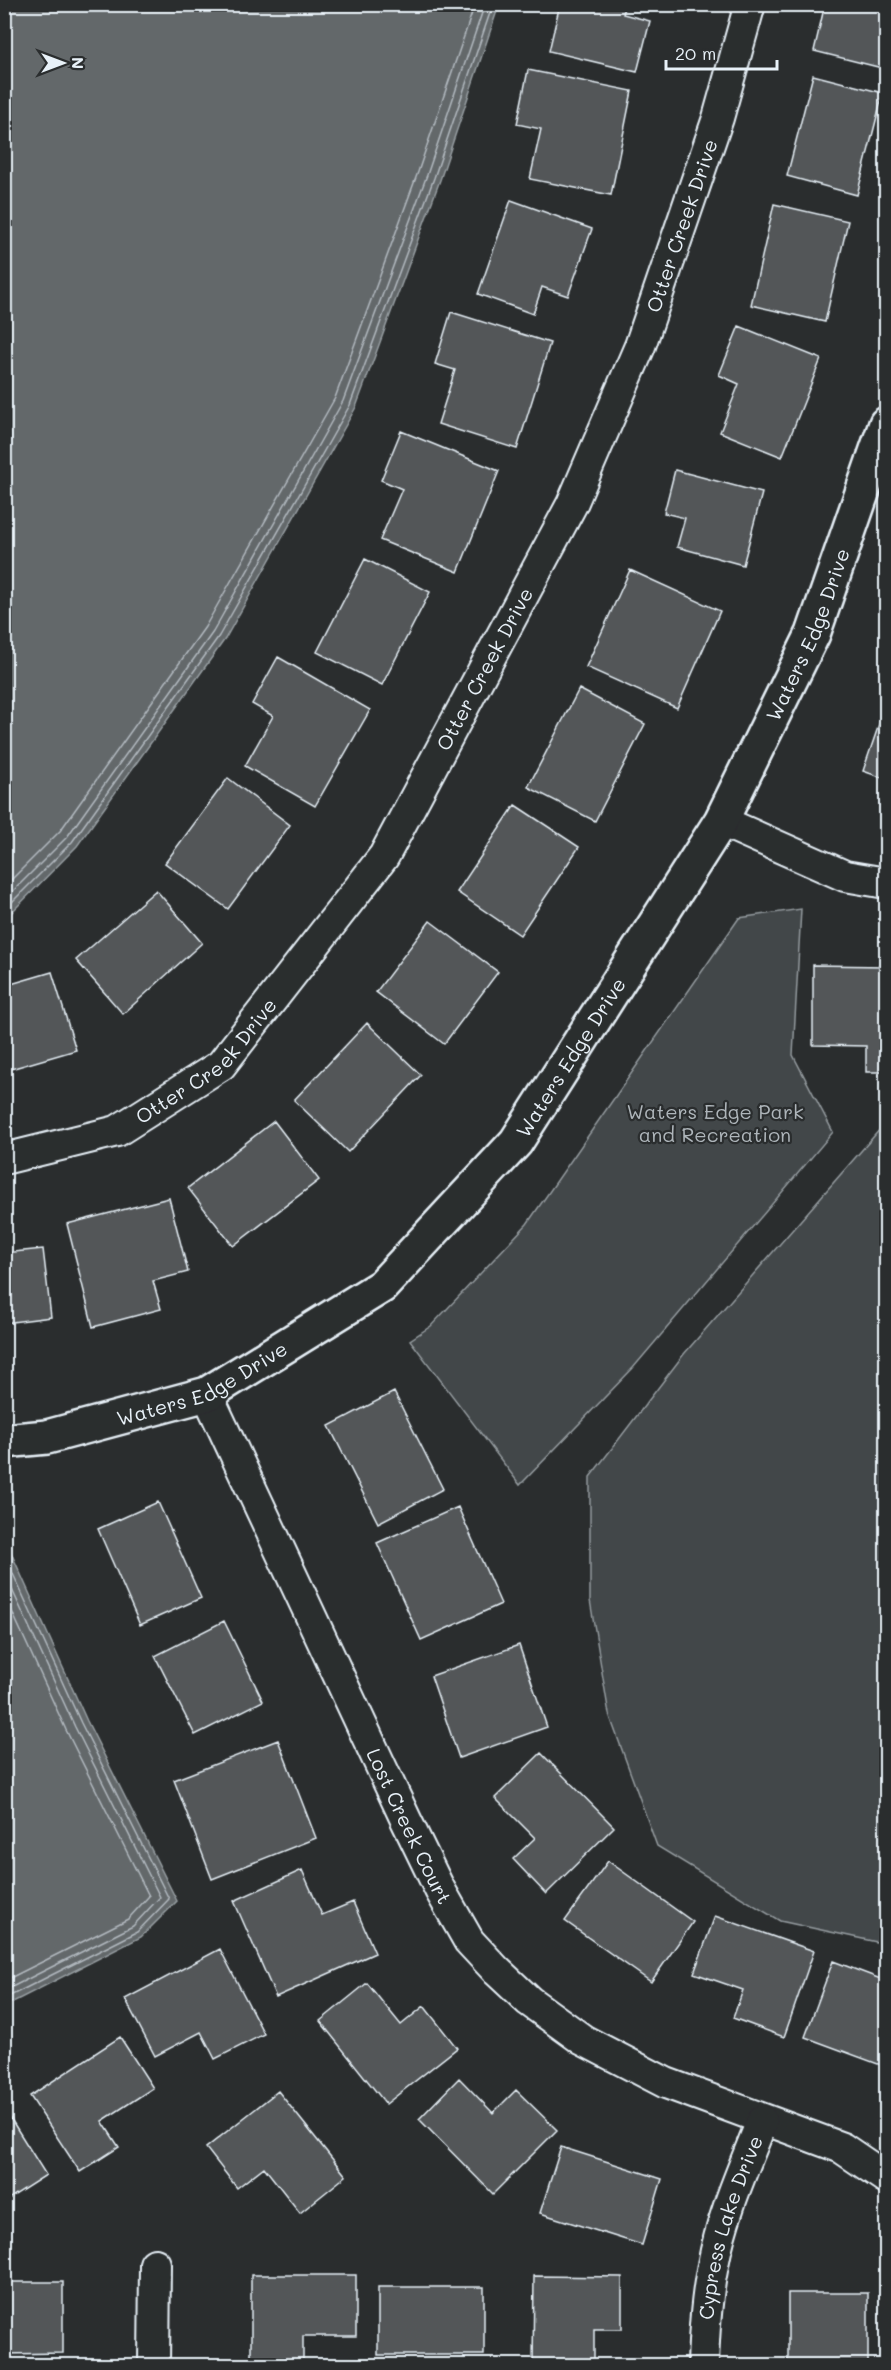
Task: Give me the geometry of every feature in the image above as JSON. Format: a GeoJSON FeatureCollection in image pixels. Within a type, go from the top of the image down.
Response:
{"type":"FeatureCollection","features":[{"type":"Feature","properties":{"kind":"street","name":"Otter Creek Drive"},"geometry":{"type":"LineString","coordinates":[[4,1159],[117,1131],[221,1065],[384,856],[572,504],[613,410],[640,346],[718,118],[750,4]]}},
{"type":"Feature","properties":{"kind":"street","name":"Waters Edge Drive"},"geometry":{"type":"LineString","coordinates":[[4,1441],[47,1437],[207,1394],[382,1286],[516,1142],[721,822],[813,634],[886,424]]}},
{"type":"Feature","properties":{"kind":"street"},"geometry":{"type":"LineString","coordinates":[[721,822],[845,876],[886,883]]}},
{"type":"Feature","properties":{"kind":"street","name":"Lost Creek Court"},"geometry":{"type":"LineString","coordinates":[[207,1394],[406,1820],[440,1890],[469,1941],[496,1971],[529,2001],[583,2040],[666,2083],[762,2121]]}},
{"type":"Feature","properties":{"kind":"street","name":"Cypress Lake Drive"},"geometry":{"type":"LineString","coordinates":[[703,2366],[704,2331],[713,2263],[727,2212],[762,2121],[842,2148],[886,2178]]}},
{"type":"Feature","properties":{"kind":"street"},"geometry":{"type":"LineString","coordinates":[[154,2366],[155,2264]]}},
{"type":"Feature","properties":{"kind":"green space","name":"Waters Edge Park and Recreation"},"geometry":{"type":"Polygon","coordinates":[[[801,909],[793,1055],[833,1132],[633,1368],[520,1485],[410,1340],[431,1326],[527,1224],[739,918],[801,909]]]}},
{"type":"Feature","properties":{"kind":"green space"},"geometry":{"type":"Polygon","coordinates":[[[886,1126],[886,1944],[780,1921],[657,1846],[609,1714],[590,1600],[590,1477],[684,1354],[882,1127],[886,1126]]]}},
{"type":"Feature","properties":{"kind":"water"},"geometry":{"type":"Polygon","coordinates":[[[5,4],[499,5],[440,180],[356,407],[225,639],[77,846],[5,919],[5,4]]]}},
{"type":"Feature","properties":{"kind":"water"},"geometry":{"type":"Polygon","coordinates":[[[5,1546],[8,1546],[87,1721],[177,1901],[141,1937],[5,2006],[5,1546]]]}},
{"type":"Feature","properties":{"kind":"building"},"geometry":{"type":"Polygon","coordinates":[[[560,4],[626,4],[623,14],[650,21],[637,72],[549,51],[560,4]]]}},
{"type":"Feature","properties":{"kind":"building"},"geometry":{"type":"Polygon","coordinates":[[[825,4],[886,4],[886,69],[814,51],[825,4]]]}},
{"type":"Feature","properties":{"kind":"building"},"geometry":{"type":"Polygon","coordinates":[[[528,70],[632,91],[611,195],[530,179],[541,129],[517,124],[528,70]]]}},
{"type":"Feature","properties":{"kind":"building"},"geometry":{"type":"Polygon","coordinates":[[[813,75],[883,93],[857,195],[787,176],[813,75]]]}},
{"type":"Feature","properties":{"kind":"building"},"geometry":{"type":"Polygon","coordinates":[[[511,200],[592,229],[568,296],[542,287],[533,314],[478,294],[511,200]]]}},
{"type":"Feature","properties":{"kind":"building"},"geometry":{"type":"Polygon","coordinates":[[[774,204],[848,221],[825,322],[751,305],[774,204]]]}},
{"type":"Feature","properties":{"kind":"building"},"geometry":{"type":"Polygon","coordinates":[[[451,312],[550,343],[517,449],[438,424],[455,370],[435,364],[451,312]]]}},
{"type":"Feature","properties":{"kind":"building"},"geometry":{"type":"Polygon","coordinates":[[[739,326],[821,359],[782,457],[720,432],[739,384],[719,375],[739,326]]]}},
{"type":"Feature","properties":{"kind":"building"},"geometry":{"type":"Polygon","coordinates":[[[401,431],[499,471],[458,572],[380,540],[402,489],[381,480],[401,431]]]}},
{"type":"Feature","properties":{"kind":"building"},"geometry":{"type":"Polygon","coordinates":[[[675,470],[762,493],[743,565],[677,547],[685,518],[664,513],[675,470]]]}},
{"type":"Feature","properties":{"kind":"building"},"geometry":{"type":"Polygon","coordinates":[[[365,559],[430,592],[382,685],[317,652],[365,559]]]}},
{"type":"Feature","properties":{"kind":"building"},"geometry":{"type":"Polygon","coordinates":[[[630,570],[720,611],[677,708],[586,667],[630,570]]]}},
{"type":"Feature","properties":{"kind":"building"},"geometry":{"type":"Polygon","coordinates":[[[278,657],[370,710],[315,806],[245,766],[273,716],[252,704],[278,657]]]}},
{"type":"Feature","properties":{"kind":"building"},"geometry":{"type":"Polygon","coordinates":[[[579,689],[645,724],[595,821],[528,787],[579,689]]]}},
{"type":"Feature","properties":{"kind":"building"},"geometry":{"type":"Polygon","coordinates":[[[886,704],[886,779],[863,771],[886,704]]]}},
{"type":"Feature","properties":{"kind":"building"},"geometry":{"type":"Polygon","coordinates":[[[228,778],[290,825],[228,909],[165,863],[228,778]]]}},
{"type":"Feature","properties":{"kind":"building"},"geometry":{"type":"Polygon","coordinates":[[[515,805],[579,847],[520,935],[457,892],[515,805]]]}},
{"type":"Feature","properties":{"kind":"building"},"geometry":{"type":"Polygon","coordinates":[[[156,890],[202,943],[123,1014],[76,960],[156,890]]]}},
{"type":"Feature","properties":{"kind":"building"},"geometry":{"type":"Polygon","coordinates":[[[430,921],[498,972],[444,1044],[376,992],[430,921]]]}},
{"type":"Feature","properties":{"kind":"building"},"geometry":{"type":"Polygon","coordinates":[[[813,965],[886,966],[886,1072],[866,1072],[866,1046],[813,1045],[813,965]]]}},
{"type":"Feature","properties":{"kind":"building"},"geometry":{"type":"Polygon","coordinates":[[[52,972],[76,1050],[4,1071],[4,986],[52,972]]]}},
{"type":"Feature","properties":{"kind":"building"},"geometry":{"type":"Polygon","coordinates":[[[367,1023],[421,1075],[348,1152],[294,1100],[367,1023]]]}},
{"type":"Feature","properties":{"kind":"building"},"geometry":{"type":"Polygon","coordinates":[[[274,1121],[319,1180],[233,1246],[188,1188],[274,1121]]]}},
{"type":"Feature","properties":{"kind":"building"},"geometry":{"type":"Polygon","coordinates":[[[169,1198],[188,1272],[153,1281],[161,1309],[93,1327],[67,1224],[169,1198]]]}},
{"type":"Feature","properties":{"kind":"building"},"geometry":{"type":"Polygon","coordinates":[[[43,1249],[51,1317],[4,1323],[4,1253],[43,1249]]]}},
{"type":"Feature","properties":{"kind":"building"},"geometry":{"type":"Polygon","coordinates":[[[394,1392],[443,1489],[378,1523],[329,1426],[394,1392]]]}},
{"type":"Feature","properties":{"kind":"building"},"geometry":{"type":"Polygon","coordinates":[[[158,1502],[201,1598],[140,1625],[98,1529],[158,1502]]]}},
{"type":"Feature","properties":{"kind":"building"},"geometry":{"type":"Polygon","coordinates":[[[458,1507],[501,1604],[421,1640],[377,1543],[458,1507]]]}},
{"type":"Feature","properties":{"kind":"building"},"geometry":{"type":"Polygon","coordinates":[[[224,1621],[263,1701],[195,1735],[155,1656],[224,1621]]]}},
{"type":"Feature","properties":{"kind":"building"},"geometry":{"type":"Polygon","coordinates":[[[519,1645],[547,1727],[459,1758],[431,1676],[519,1645]]]}},
{"type":"Feature","properties":{"kind":"building"},"geometry":{"type":"Polygon","coordinates":[[[278,1740],[316,1838],[212,1879],[174,1780],[278,1740]]]}},
{"type":"Feature","properties":{"kind":"building"},"geometry":{"type":"Polygon","coordinates":[[[541,1753],[614,1827],[546,1894],[513,1859],[535,1838],[495,1798],[541,1753]]]}},
{"type":"Feature","properties":{"kind":"building"},"geometry":{"type":"Polygon","coordinates":[[[608,1861],[693,1922],[651,1982],[565,1921],[608,1861]]]}},
{"type":"Feature","properties":{"kind":"building"},"geometry":{"type":"Polygon","coordinates":[[[302,1870],[322,1915],[353,1902],[375,1953],[276,1997],[234,1901],[302,1870]]]}},
{"type":"Feature","properties":{"kind":"building"},"geometry":{"type":"Polygon","coordinates":[[[715,1916],[814,1951],[784,2037],[733,2018],[743,1990],[694,1973],[715,1916]]]}},
{"type":"Feature","properties":{"kind":"building"},"geometry":{"type":"Polygon","coordinates":[[[220,1949],[264,2034],[215,2059],[201,2032],[155,2056],[125,1999],[220,1949]]]}},
{"type":"Feature","properties":{"kind":"building"},"geometry":{"type":"Polygon","coordinates":[[[833,1961],[886,1981],[886,2067],[805,2037],[833,1961]]]}},
{"type":"Feature","properties":{"kind":"building"},"geometry":{"type":"Polygon","coordinates":[[[367,1983],[401,2025],[424,2006],[457,2048],[386,2104],[320,2021],[367,1983]]]}},
{"type":"Feature","properties":{"kind":"building"},"geometry":{"type":"Polygon","coordinates":[[[120,2037],[153,2088],[102,2121],[119,2147],[80,2172],[30,2096],[120,2037]]]}},
{"type":"Feature","properties":{"kind":"building"},"geometry":{"type":"Polygon","coordinates":[[[459,2078],[493,2113],[516,2090],[557,2130],[493,2194],[419,2119],[459,2078]]]}},
{"type":"Feature","properties":{"kind":"building"},"geometry":{"type":"Polygon","coordinates":[[[278,2091],[346,2176],[300,2213],[264,2167],[237,2188],[206,2148],[278,2091]]]}},
{"type":"Feature","properties":{"kind":"building"},"geometry":{"type":"Polygon","coordinates":[[[4,2108],[46,2175],[4,2202],[4,2108]]]}},
{"type":"Feature","properties":{"kind":"building"},"geometry":{"type":"Polygon","coordinates":[[[561,2147],[662,2179],[642,2245],[540,2213],[561,2147]]]}},
{"type":"Feature","properties":{"kind":"building"},"geometry":{"type":"Polygon","coordinates":[[[251,2275],[356,2275],[356,2336],[303,2336],[303,2364],[251,2364],[251,2275]]]}},
{"type":"Feature","properties":{"kind":"building"},"geometry":{"type":"Polygon","coordinates":[[[534,2276],[622,2277],[622,2329],[594,2329],[594,2366],[533,2366],[534,2276]]]}},
{"type":"Feature","properties":{"kind":"building"},"geometry":{"type":"Polygon","coordinates":[[[4,2282],[63,2282],[63,2353],[4,2354],[4,2282]]]}},
{"type":"Feature","properties":{"kind":"building"},"geometry":{"type":"Polygon","coordinates":[[[378,2287],[484,2287],[484,2355],[378,2355],[378,2287]]]}},
{"type":"Feature","properties":{"kind":"building"},"geometry":{"type":"Polygon","coordinates":[[[788,2293],[868,2293],[868,2366],[788,2366],[788,2293]]]}}]}
